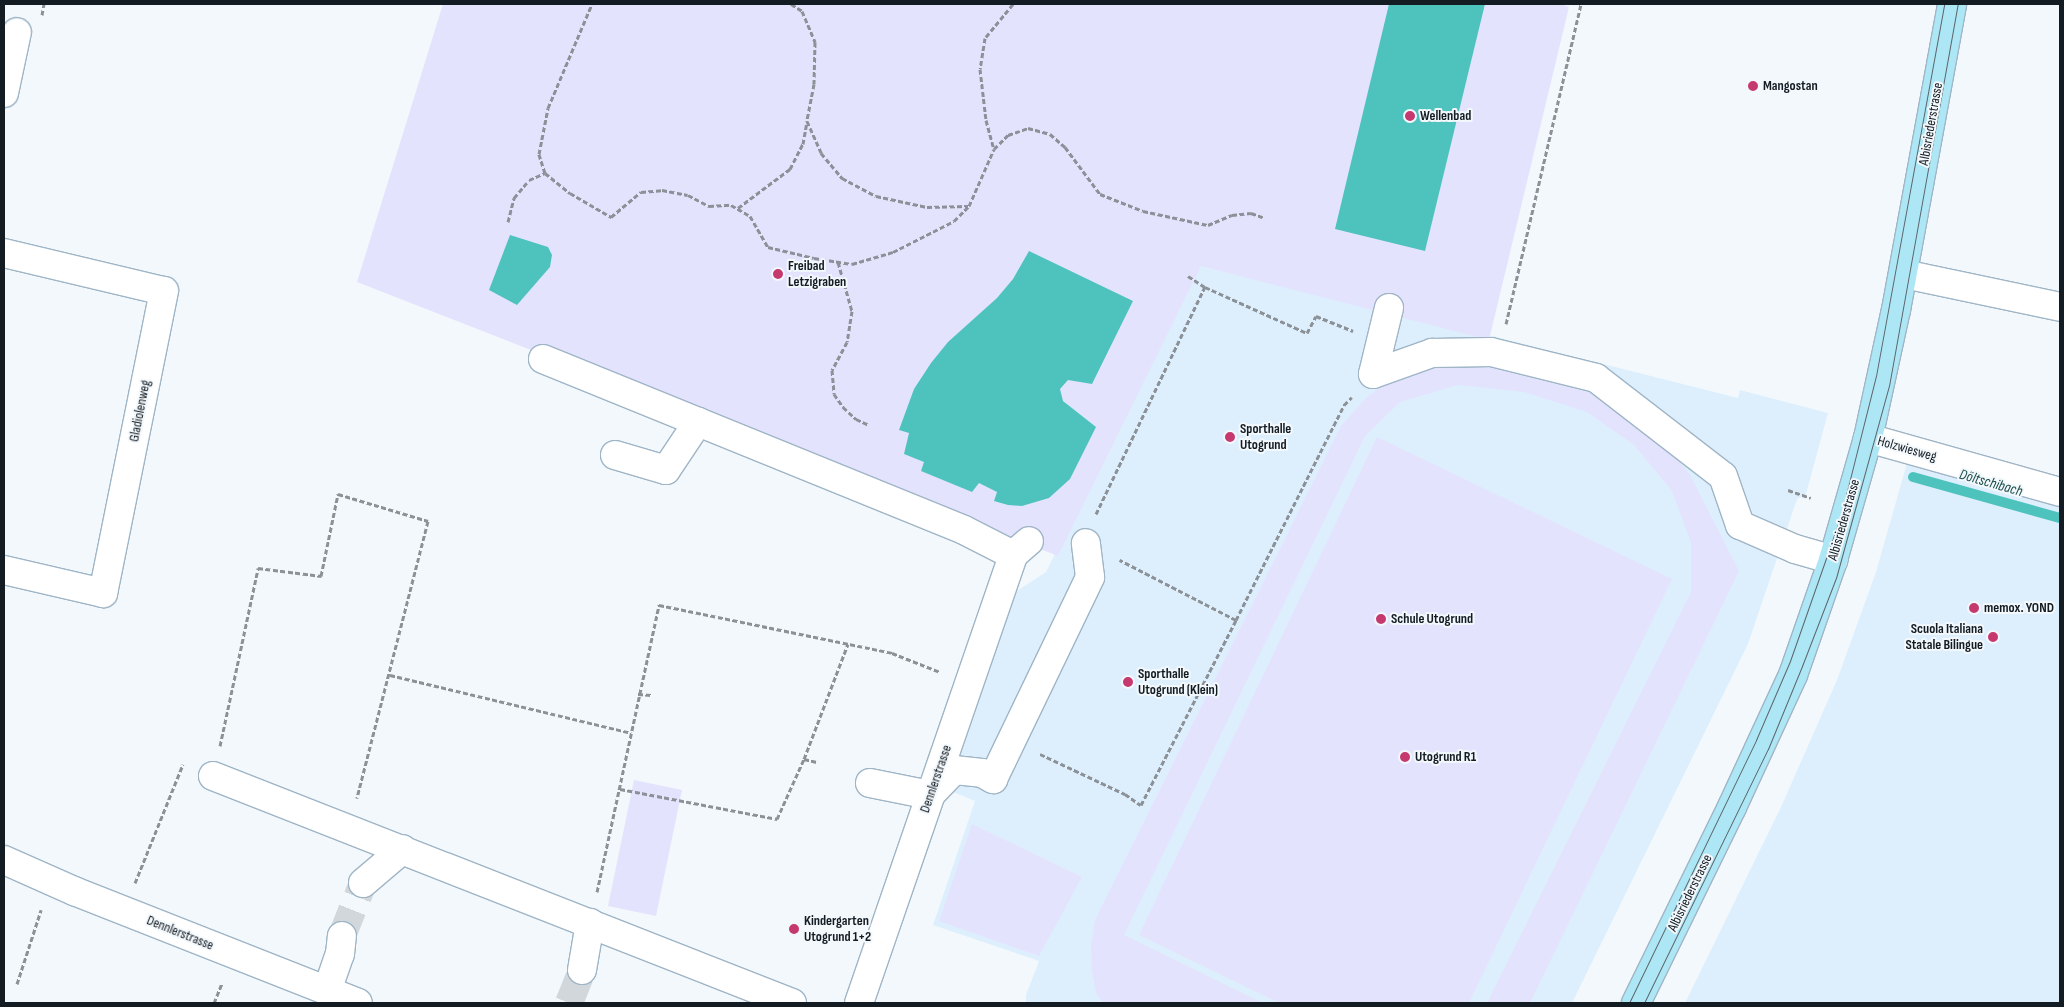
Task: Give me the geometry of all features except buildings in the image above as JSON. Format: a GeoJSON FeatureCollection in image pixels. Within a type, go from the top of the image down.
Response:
{"type":"FeatureCollection","features":[{"type":"Feature","properties":{"kind":"main road","name":"Albisriederstrasse"},"geometry":{"type":"LineString","coordinates":[[1636,1003],[1732,807],[1793,675],[1833,560],[1868,438],[1904,274],[1952,4]]}},
{"type":"Feature","properties":{"kind":"street"},"geometry":{"type":"LineString","coordinates":[[4,93],[17,32]]}},
{"type":"Feature","properties":{"kind":"street","name":"Gladiolenweg"},"geometry":{"type":"LineString","coordinates":[[4,253],[164,290],[104,593],[4,570]]}},
{"type":"Feature","properties":{"kind":"street"},"geometry":{"type":"LineString","coordinates":[[1904,274],[2060,307]]}},
{"type":"Feature","properties":{"kind":"street"},"geometry":{"type":"LineString","coordinates":[[1373,374],[1389,308]]}},
{"type":"Feature","properties":{"kind":"street"},"geometry":{"type":"LineString","coordinates":[[1373,374],[1432,353],[1491,352],[1596,378],[1723,476],[1740,525],[1780,543],[1833,560]]}},
{"type":"Feature","properties":{"kind":"street"},"geometry":{"type":"LineString","coordinates":[[543,359],[698,422],[666,470],[615,454]]}},
{"type":"Feature","properties":{"kind":"street","name":"Dennlerstrasse"},"geometry":{"type":"LineString","coordinates":[[698,422],[964,530],[1021,548],[969,683],[859,1003]]}},
{"type":"Feature","properties":{"kind":"street","name":"Holzwiesweg"},"geometry":{"type":"LineString","coordinates":[[1868,438],[2060,492]]}},
{"type":"Feature","properties":{"kind":"street"},"geometry":{"type":"LineString","coordinates":[[870,783],[930,795],[954,770],[982,772],[993,779],[1090,576],[1086,543]]}},
{"type":"Feature","properties":{"kind":"street"},"geometry":{"type":"LineString","coordinates":[[213,776],[403,848],[792,1003]]}},
{"type":"Feature","properties":{"kind":"street"},"geometry":{"type":"LineString","coordinates":[[363,883],[403,848]]}},
{"type":"Feature","properties":{"kind":"street","name":"Dennlerstrasse"},"geometry":{"type":"LineString","coordinates":[[4,860],[74,891],[358,1003]]}},
{"type":"Feature","properties":{"kind":"street"},"geometry":{"type":"LineString","coordinates":[[582,970],[590,923]]}},
{"type":"Feature","properties":{"kind":"street"},"geometry":{"type":"LineString","coordinates":[[327,991],[340,954],[342,936]]}},
{"type":"Feature","properties":{"kind":"path"},"geometry":{"type":"LineString","coordinates":[[592,4],[548,108],[539,154],[545,172],[570,193],[611,217],[641,192],[662,190],[688,195],[709,206],[731,204],[738,208],[750,216],[768,247],[852,264],[893,252],[954,221],[969,206],[994,149],[1008,135],[1028,128],[1050,134],[1065,147],[1100,194],[1143,211],[1208,225],[1232,215],[1251,213],[1265,218]]}},
{"type":"Feature","properties":{"kind":"path"},"geometry":{"type":"LineString","coordinates":[[738,208],[790,169],[803,144],[814,84],[815,42],[802,11],[791,4]]}},
{"type":"Feature","properties":{"kind":"path"},"geometry":{"type":"LineString","coordinates":[[994,149],[986,120],[980,69],[985,38],[1013,4]]}},
{"type":"Feature","properties":{"kind":"path"},"geometry":{"type":"LineString","coordinates":[[1504,333],[1581,4]]}},
{"type":"Feature","properties":{"kind":"path"},"geometry":{"type":"LineString","coordinates":[[806,121],[821,153],[842,178],[876,196],[927,207],[969,206]]}},
{"type":"Feature","properties":{"kind":"path"},"geometry":{"type":"LineString","coordinates":[[508,222],[514,198],[529,180],[545,172]]}},
{"type":"Feature","properties":{"kind":"path"},"geometry":{"type":"LineString","coordinates":[[838,262],[852,312],[847,342],[832,370],[834,394],[842,407],[869,425]]}},
{"type":"Feature","properties":{"kind":"path"},"geometry":{"type":"LineString","coordinates":[[1188,276],[1205,286],[1307,333],[1316,316],[1381,343]]}},
{"type":"Feature","properties":{"kind":"path"},"geometry":{"type":"LineString","coordinates":[[1205,286],[1089,530],[1086,543],[1236,620]]}},
{"type":"Feature","properties":{"kind":"path"},"geometry":{"type":"LineString","coordinates":[[1012,740],[1125,794],[1141,804],[1344,404],[1373,374]]}},
{"type":"Feature","properties":{"kind":"path"},"geometry":{"type":"LineString","coordinates":[[1788,490],[1811,498]]}},
{"type":"Feature","properties":{"kind":"path"},"geometry":{"type":"LineString","coordinates":[[133,888],[182,764],[213,776],[258,568],[321,576],[338,494],[428,521],[350,829]]}},
{"type":"Feature","properties":{"kind":"path"},"geometry":{"type":"LineString","coordinates":[[590,923],[620,789],[638,694],[659,605],[892,653],[969,683]]}},
{"type":"Feature","properties":{"kind":"path"},"geometry":{"type":"LineString","coordinates":[[620,789],[778,819],[848,644]]}},
{"type":"Feature","properties":{"kind":"path"},"geometry":{"type":"LineString","coordinates":[[390,675],[631,733]]}},
{"type":"Feature","properties":{"kind":"path"},"geometry":{"type":"LineString","coordinates":[[638,694],[651,695]]}},
{"type":"Feature","properties":{"kind":"path"},"geometry":{"type":"LineString","coordinates":[[1173,730],[1178,732]]}},
{"type":"Feature","properties":{"kind":"path"},"geometry":{"type":"LineString","coordinates":[[804,758],[817,762]]}},
{"type":"Feature","properties":{"kind":"path"},"geometry":{"type":"LineString","coordinates":[[17,984],[44,902]]}},
{"type":"Feature","properties":{"kind":"path"},"geometry":{"type":"LineString","coordinates":[[214,1003],[223,980]]}},
{"type":"Feature","properties":{"kind":"shaded area","name":"Freibad Letzigraben"},"geometry":{"type":"Polygon","coordinates":[[[443,4],[1561,4],[1569,7],[1489,340],[1201,266],[1058,556],[357,282],[443,4]]]}},
{"type":"Feature","properties":{"kind":"shaded area","name":"Schule Utogrund"},"geometry":{"type":"Polygon","coordinates":[[[1198,262],[1738,398],[1740,390],[1828,413],[1806,494],[1797,499],[1748,644],[1572,1003],[1026,1003],[1026,995],[1039,961],[933,925],[975,801],[946,789],[1012,594],[1046,572],[1198,262]]]}},
{"type":"Feature","properties":{"kind":"shaded area"},"geometry":{"type":"Polygon","coordinates":[[[1479,359],[1588,385],[1664,443],[1690,475],[1739,571],[1530,1003],[1487,1003],[1691,592],[1691,543],[1672,491],[1634,445],[1587,412],[1524,392],[1458,385],[1400,402],[1365,436],[1124,935],[1263,1003],[1103,1003],[1096,993],[1092,971],[1091,948],[1095,920],[1341,426],[1367,397],[1391,380],[1418,368],[1479,359]]]}},
{"type":"Feature","properties":{"kind":"shaded area","name":"Utogrund R1"},"geometry":{"type":"Polygon","coordinates":[[[1377,437],[1672,579],[1469,1003],[1279,1003],[1139,935],[1377,437]]]}},
{"type":"Feature","properties":{"kind":"shaded area"},"geometry":{"type":"Polygon","coordinates":[[[1907,463],[2060,504],[2060,1003],[1685,1003],[1781,807],[1837,680],[1876,572],[1907,463]]]}},
{"type":"Feature","properties":{"kind":"shaded area"},"geometry":{"type":"Polygon","coordinates":[[[634,780],[682,790],[656,916],[608,906],[634,780]]]}},
{"type":"Feature","properties":{"kind":"shaded area"},"geometry":{"type":"Polygon","coordinates":[[[972,824],[1082,877],[1039,956],[939,921],[972,824]]]}},
{"type":"Feature","properties":{"kind":"water","name":"Wellenbad"},"geometry":{"type":"Polygon","coordinates":[[[1389,4],[1485,4],[1425,251],[1335,229],[1389,4]]]}},
{"type":"Feature","properties":{"kind":"water"},"geometry":{"type":"Polygon","coordinates":[[[510,235],[548,247],[552,255],[550,267],[517,305],[489,290],[510,235]]]}},
{"type":"Feature","properties":{"kind":"water"},"geometry":{"type":"Polygon","coordinates":[[[1029,251],[1133,301],[1092,384],[1068,380],[1060,389],[1063,401],[1096,427],[1070,479],[1049,498],[1022,506],[994,501],[997,492],[979,483],[972,492],[921,471],[924,462],[904,454],[909,433],[899,430],[914,389],[931,363],[948,342],[997,298],[1013,279],[1029,251]]]}},
{"type":"Feature","properties":{"kind":"waterway","name":"Döltschibach"},"geometry":{"type":"LineString","coordinates":[[1913,477],[2060,518]]}},
{"type":"Feature","properties":{"kind":"tunnel"},"geometry":{"type":"LineString","coordinates":[[342,936],[363,883]]}},
{"type":"Feature","properties":{"kind":"tunnel"},"geometry":{"type":"LineString","coordinates":[[569,1003],[582,970]]}},
{"type":"Feature","properties":{"kind":"tram line"},"geometry":{"type":"LineString","coordinates":[[1629,1003],[1756,740],[1790,661],[1841,515],[1876,376],[1944,4]]}},
{"type":"Feature","properties":{"kind":"tram line"},"geometry":{"type":"LineString","coordinates":[[1644,1003],[1768,749],[1836,578],[1889,386],[1958,4]]}},
{"type":"Feature","properties":{"kind":"place","name":"Mangostan"},"geometry":{"type":"Point","coordinates":[1753,86]}},
{"type":"Feature","properties":{"kind":"place","name":"Wellenbad"},"geometry":{"type":"Point","coordinates":[1410,116]}},
{"type":"Feature","properties":{"kind":"place","name":"Freibad Letzigraben"},"geometry":{"type":"Point","coordinates":[778,274]}},
{"type":"Feature","properties":{"kind":"place","name":"Sporthalle Utogrund"},"geometry":{"type":"Point","coordinates":[1230,437]}},
{"type":"Feature","properties":{"kind":"place","name":"memox. YOND"},"geometry":{"type":"Point","coordinates":[1974,608]}},
{"type":"Feature","properties":{"kind":"place","name":"Schule Utogrund"},"geometry":{"type":"Point","coordinates":[1381,619]}},
{"type":"Feature","properties":{"kind":"place","name":"Scuola Italiana Statale Bilingue"},"geometry":{"type":"Point","coordinates":[1993,637]}},
{"type":"Feature","properties":{"kind":"place","name":"Sporthalle Utogrund (Klein)"},"geometry":{"type":"Point","coordinates":[1128,682]}},
{"type":"Feature","properties":{"kind":"place","name":"Utogrund R1"},"geometry":{"type":"Point","coordinates":[1405,757]}},
{"type":"Feature","properties":{"kind":"place","name":"Kindergarten Utogrund 1+2"},"geometry":{"type":"Point","coordinates":[794,929]}}]}
